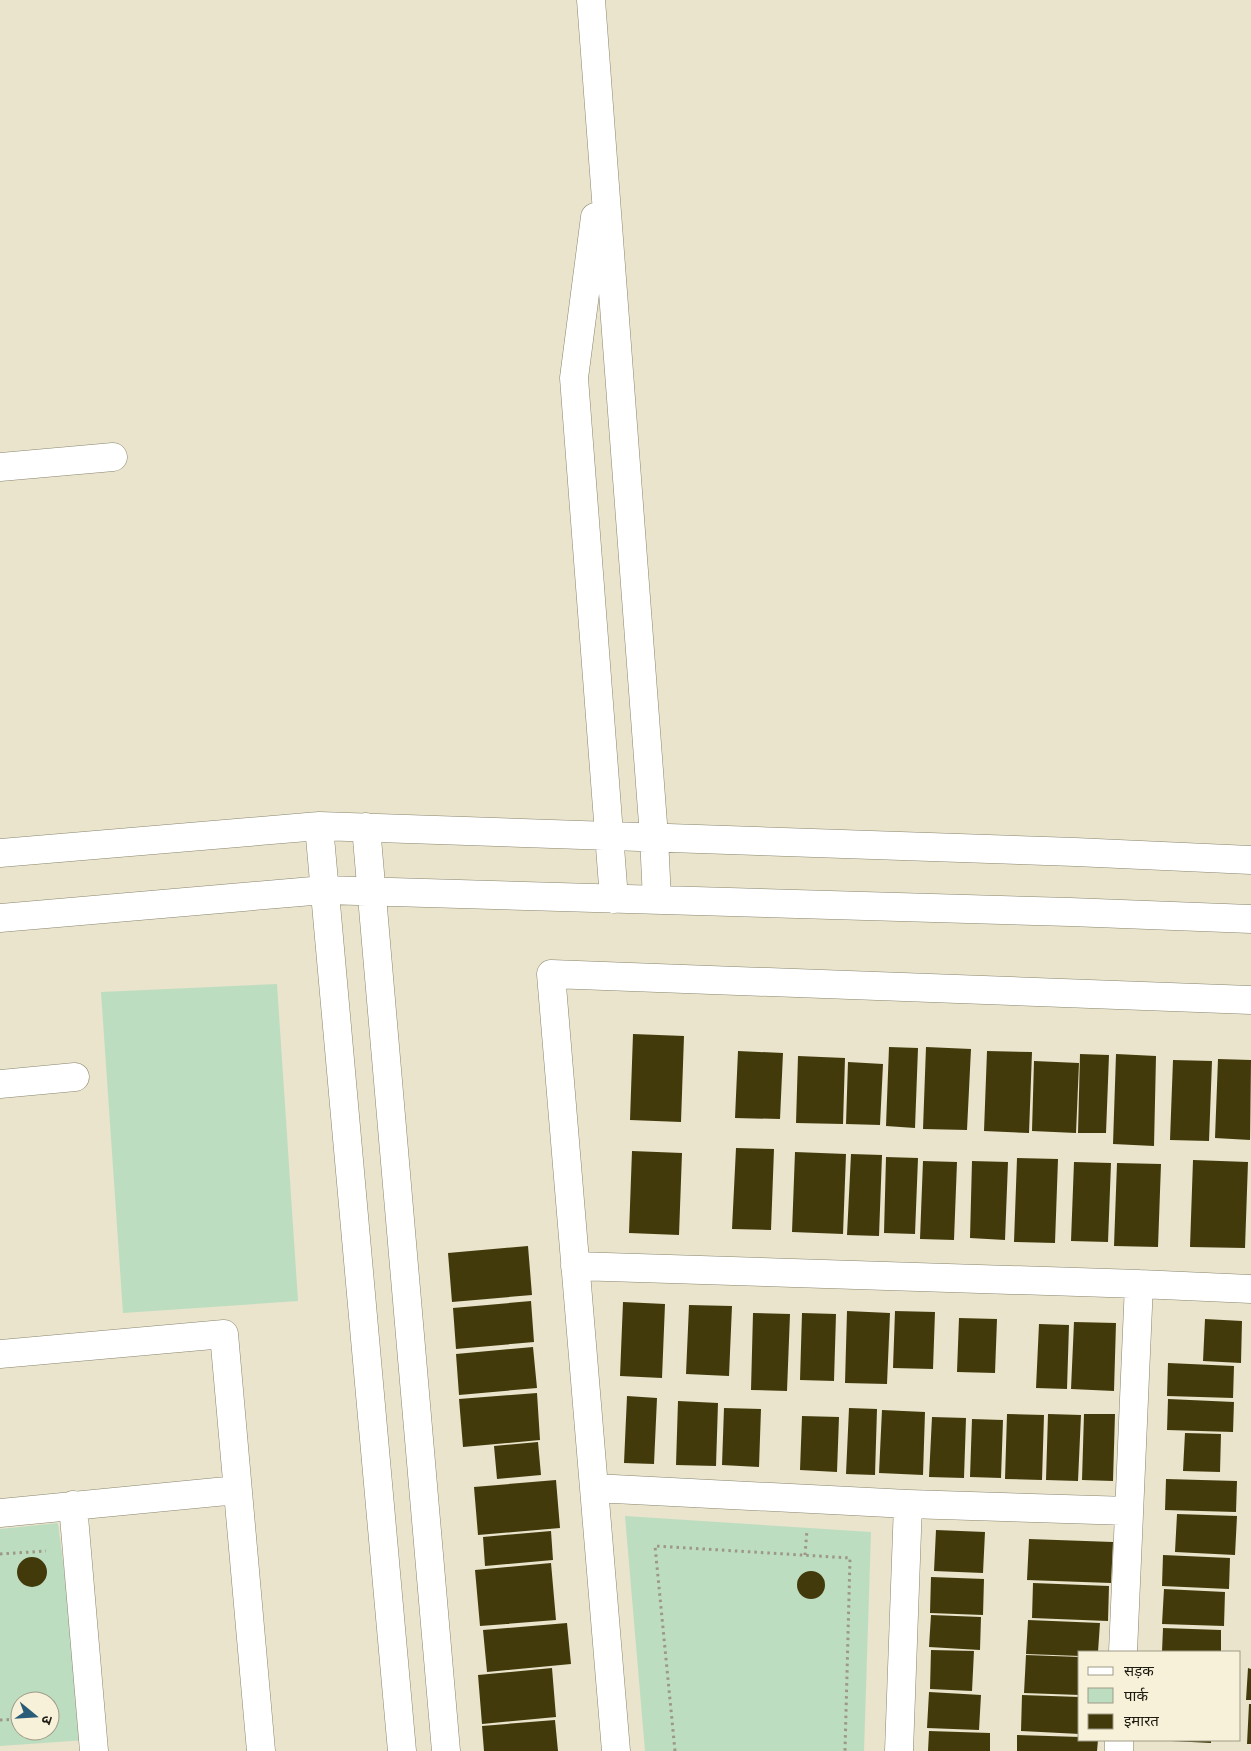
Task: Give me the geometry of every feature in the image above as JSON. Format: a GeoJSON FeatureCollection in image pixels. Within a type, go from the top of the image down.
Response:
{"type":"FeatureCollection","features":[{"type":"Feature","properties":{"kind":"street"},"geometry":{"type":"LineString","coordinates":[[591,0],[654,837],[657,900]]}},
{"type":"Feature","properties":{"kind":"street"},"geometry":{"type":"LineString","coordinates":[[603,161],[574,378],[614,898]]}},
{"type":"Feature","properties":{"kind":"street"},"geometry":{"type":"LineString","coordinates":[[0,467],[113,457]]}},
{"type":"Feature","properties":{"kind":"street"},"geometry":{"type":"LineString","coordinates":[[0,853],[319,826],[1075,852],[1251,860]]}},
{"type":"Feature","properties":{"kind":"street"},"geometry":{"type":"LineString","coordinates":[[319,826],[402,1751]]}},
{"type":"Feature","properties":{"kind":"street"},"geometry":{"type":"LineString","coordinates":[[366,827],[446,1751]]}},
{"type":"Feature","properties":{"kind":"street"},"geometry":{"type":"LineString","coordinates":[[0,918],[324,890],[1060,912],[1251,920]]}},
{"type":"Feature","properties":{"kind":"street"},"geometry":{"type":"LineString","coordinates":[[616,1751],[551,974],[1251,1000]]}},
{"type":"Feature","properties":{"kind":"street"},"geometry":{"type":"LineString","coordinates":[[0,1084],[75,1077]]}},
{"type":"Feature","properties":{"kind":"street"},"geometry":{"type":"LineString","coordinates":[[575,1266],[1251,1289]]}},
{"type":"Feature","properties":{"kind":"street"},"geometry":{"type":"LineString","coordinates":[[1123,1651],[1139,1284]]}},
{"type":"Feature","properties":{"kind":"street"},"geometry":{"type":"LineString","coordinates":[[0,1354],[224,1334],[260,1751]]}},
{"type":"Feature","properties":{"kind":"street"},"geometry":{"type":"LineString","coordinates":[[594,1488],[908,1504],[1129,1511]]}},
{"type":"Feature","properties":{"kind":"street"},"geometry":{"type":"LineString","coordinates":[[0,1512],[237,1490]]}},
{"type":"Feature","properties":{"kind":"street"},"geometry":{"type":"LineString","coordinates":[[898,1751],[908,1504]]}},
{"type":"Feature","properties":{"kind":"street"},"geometry":{"type":"LineString","coordinates":[[74,1505],[94,1751]]}},
{"type":"Feature","properties":{"kind":"path"},"geometry":{"type":"LineString","coordinates":[[676,1751],[655,1546],[850,1558],[845,1751]]}},
{"type":"Feature","properties":{"kind":"path"},"geometry":{"type":"LineString","coordinates":[[0,1554],[51,1550]]}},
{"type":"Feature","properties":{"kind":"green space"},"geometry":{"type":"Polygon","coordinates":[[[277,984],[298,1301],[123,1313],[101,992],[277,984]]]}},
{"type":"Feature","properties":{"kind":"green space"},"geometry":{"type":"Polygon","coordinates":[[[625,1516],[871,1532],[864,1751],[645,1751],[625,1516]]]}},
{"type":"Feature","properties":{"kind":"green space"},"geometry":{"type":"Polygon","coordinates":[[[58,1523],[86,1740],[0,1746],[0,1529],[58,1523]]]}},
{"type":"Feature","properties":{"kind":"building"},"geometry":{"type":"Polygon","coordinates":[[[633,1034],[684,1036],[681,1122],[630,1120],[633,1034]]]}},
{"type":"Feature","properties":{"kind":"building"},"geometry":{"type":"Polygon","coordinates":[[[889,1047],[918,1048],[915,1128],[886,1126],[889,1047]]]}},
{"type":"Feature","properties":{"kind":"building"},"geometry":{"type":"Polygon","coordinates":[[[926,1047],[971,1049],[967,1130],[923,1129],[926,1047]]]}},
{"type":"Feature","properties":{"kind":"building"},"geometry":{"type":"Polygon","coordinates":[[[738,1051],[783,1053],[780,1119],[735,1118],[738,1051]]]}},
{"type":"Feature","properties":{"kind":"building"},"geometry":{"type":"Polygon","coordinates":[[[987,1051],[1032,1052],[1029,1133],[984,1131],[987,1051]]]}},
{"type":"Feature","properties":{"kind":"building"},"geometry":{"type":"Polygon","coordinates":[[[1080,1054],[1109,1055],[1106,1133],[1078,1133],[1080,1054]]]}},
{"type":"Feature","properties":{"kind":"building"},"geometry":{"type":"Polygon","coordinates":[[[1116,1054],[1156,1056],[1154,1146],[1113,1144],[1116,1054]]]}},
{"type":"Feature","properties":{"kind":"building"},"geometry":{"type":"Polygon","coordinates":[[[798,1056],[845,1058],[843,1124],[796,1123],[798,1056]]]}},
{"type":"Feature","properties":{"kind":"building"},"geometry":{"type":"Polygon","coordinates":[[[1218,1059],[1251,1060],[1250,1140],[1215,1138],[1218,1059]]]}},
{"type":"Feature","properties":{"kind":"building"},"geometry":{"type":"Polygon","coordinates":[[[1173,1060],[1212,1061],[1209,1141],[1170,1140],[1173,1060]]]}},
{"type":"Feature","properties":{"kind":"building"},"geometry":{"type":"Polygon","coordinates":[[[1034,1061],[1079,1063],[1076,1133],[1032,1131],[1034,1061]]]}},
{"type":"Feature","properties":{"kind":"building"},"geometry":{"type":"Polygon","coordinates":[[[848,1062],[883,1064],[880,1125],[846,1124],[848,1062]]]}},
{"type":"Feature","properties":{"kind":"building"},"geometry":{"type":"Polygon","coordinates":[[[736,1148],[774,1149],[771,1230],[732,1229],[736,1148]]]}},
{"type":"Feature","properties":{"kind":"building"},"geometry":{"type":"Polygon","coordinates":[[[632,1151],[682,1153],[679,1235],[629,1233],[632,1151]]]}},
{"type":"Feature","properties":{"kind":"building"},"geometry":{"type":"Polygon","coordinates":[[[795,1152],[846,1154],[843,1234],[792,1232],[795,1152]]]}},
{"type":"Feature","properties":{"kind":"building"},"geometry":{"type":"Polygon","coordinates":[[[851,1154],[882,1155],[879,1236],[847,1235],[851,1154]]]}},
{"type":"Feature","properties":{"kind":"building"},"geometry":{"type":"Polygon","coordinates":[[[886,1157],[918,1158],[915,1234],[884,1233],[886,1157]]]}},
{"type":"Feature","properties":{"kind":"building"},"geometry":{"type":"Polygon","coordinates":[[[1017,1158],[1058,1159],[1055,1243],[1014,1242],[1017,1158]]]}},
{"type":"Feature","properties":{"kind":"building"},"geometry":{"type":"Polygon","coordinates":[[[1193,1160],[1248,1162],[1245,1248],[1190,1247],[1193,1160]]]}},
{"type":"Feature","properties":{"kind":"building"},"geometry":{"type":"Polygon","coordinates":[[[923,1161],[957,1162],[954,1240],[920,1239],[923,1161]]]}},
{"type":"Feature","properties":{"kind":"building"},"geometry":{"type":"Polygon","coordinates":[[[972,1161],[1008,1162],[1005,1240],[970,1238],[972,1161]]]}},
{"type":"Feature","properties":{"kind":"building"},"geometry":{"type":"Polygon","coordinates":[[[1074,1162],[1111,1163],[1108,1242],[1071,1241],[1074,1162]]]}},
{"type":"Feature","properties":{"kind":"building"},"geometry":{"type":"Polygon","coordinates":[[[1117,1163],[1161,1164],[1158,1247],[1114,1246],[1117,1163]]]}},
{"type":"Feature","properties":{"kind":"building"},"geometry":{"type":"Polygon","coordinates":[[[528,1246],[532,1295],[452,1302],[448,1253],[528,1246]]]}},
{"type":"Feature","properties":{"kind":"building"},"geometry":{"type":"Polygon","coordinates":[[[531,1301],[534,1342],[456,1349],[453,1308],[531,1301]]]}},
{"type":"Feature","properties":{"kind":"building"},"geometry":{"type":"Polygon","coordinates":[[[623,1302],[665,1304],[662,1378],[620,1376],[623,1302]]]}},
{"type":"Feature","properties":{"kind":"building"},"geometry":{"type":"Polygon","coordinates":[[[689,1305],[732,1306],[729,1376],[686,1374],[689,1305]]]}},
{"type":"Feature","properties":{"kind":"building"},"geometry":{"type":"Polygon","coordinates":[[[847,1311],[890,1313],[887,1384],[845,1383],[847,1311]]]}},
{"type":"Feature","properties":{"kind":"building"},"geometry":{"type":"Polygon","coordinates":[[[895,1311],[935,1312],[933,1369],[893,1368],[895,1311]]]}},
{"type":"Feature","properties":{"kind":"building"},"geometry":{"type":"Polygon","coordinates":[[[753,1313],[790,1314],[787,1391],[751,1390],[753,1313]]]}},
{"type":"Feature","properties":{"kind":"building"},"geometry":{"type":"Polygon","coordinates":[[[802,1313],[836,1314],[834,1381],[800,1380],[802,1313]]]}},
{"type":"Feature","properties":{"kind":"building"},"geometry":{"type":"Polygon","coordinates":[[[959,1318],[997,1319],[995,1373],[957,1372],[959,1318]]]}},
{"type":"Feature","properties":{"kind":"building"},"geometry":{"type":"Polygon","coordinates":[[[1205,1319],[1242,1321],[1241,1363],[1203,1361],[1205,1319]]]}},
{"type":"Feature","properties":{"kind":"building"},"geometry":{"type":"Polygon","coordinates":[[[1074,1322],[1116,1323],[1114,1391],[1071,1389],[1074,1322]]]}},
{"type":"Feature","properties":{"kind":"building"},"geometry":{"type":"Polygon","coordinates":[[[1039,1324],[1069,1325],[1067,1389],[1036,1388],[1039,1324]]]}},
{"type":"Feature","properties":{"kind":"building"},"geometry":{"type":"Polygon","coordinates":[[[533,1347],[537,1388],[459,1395],[456,1354],[533,1347]]]}},
{"type":"Feature","properties":{"kind":"building"},"geometry":{"type":"Polygon","coordinates":[[[1168,1363],[1234,1366],[1233,1398],[1167,1396],[1168,1363]]]}},
{"type":"Feature","properties":{"kind":"building"},"geometry":{"type":"Polygon","coordinates":[[[537,1393],[540,1440],[463,1447],[459,1399],[537,1393]]]}},
{"type":"Feature","properties":{"kind":"building"},"geometry":{"type":"Polygon","coordinates":[[[627,1396],[657,1398],[654,1464],[624,1463],[627,1396]]]}},
{"type":"Feature","properties":{"kind":"building"},"geometry":{"type":"Polygon","coordinates":[[[1168,1399],[1234,1402],[1233,1432],[1167,1430],[1168,1399]]]}},
{"type":"Feature","properties":{"kind":"building"},"geometry":{"type":"Polygon","coordinates":[[[678,1401],[718,1403],[716,1466],[676,1465],[678,1401]]]}},
{"type":"Feature","properties":{"kind":"building"},"geometry":{"type":"Polygon","coordinates":[[[724,1408],[761,1409],[759,1467],[722,1465],[724,1408]]]}},
{"type":"Feature","properties":{"kind":"building"},"geometry":{"type":"Polygon","coordinates":[[[849,1408],[877,1409],[875,1475],[846,1474],[849,1408]]]}},
{"type":"Feature","properties":{"kind":"building"},"geometry":{"type":"Polygon","coordinates":[[[882,1410],[925,1412],[923,1475],[879,1473],[882,1410]]]}},
{"type":"Feature","properties":{"kind":"building"},"geometry":{"type":"Polygon","coordinates":[[[1007,1414],[1044,1415],[1042,1480],[1005,1479],[1007,1414]]]}},
{"type":"Feature","properties":{"kind":"building"},"geometry":{"type":"Polygon","coordinates":[[[1048,1414],[1081,1415],[1078,1481],[1046,1480],[1048,1414]]]}},
{"type":"Feature","properties":{"kind":"building"},"geometry":{"type":"Polygon","coordinates":[[[1084,1414],[1115,1414],[1113,1481],[1082,1480],[1084,1414]]]}},
{"type":"Feature","properties":{"kind":"building"},"geometry":{"type":"Polygon","coordinates":[[[802,1416],[839,1417],[837,1472],[800,1470],[802,1416]]]}},
{"type":"Feature","properties":{"kind":"building"},"geometry":{"type":"Polygon","coordinates":[[[932,1417],[966,1418],[964,1478],[929,1477],[932,1417]]]}},
{"type":"Feature","properties":{"kind":"building"},"geometry":{"type":"Polygon","coordinates":[[[972,1419],[1003,1420],[1001,1478],[970,1477],[972,1419]]]}},
{"type":"Feature","properties":{"kind":"building"},"geometry":{"type":"Polygon","coordinates":[[[1185,1433],[1221,1434],[1220,1472],[1183,1471],[1185,1433]]]}},
{"type":"Feature","properties":{"kind":"building"},"geometry":{"type":"Polygon","coordinates":[[[538,1442],[541,1475],[497,1479],[494,1446],[538,1442]]]}},
{"type":"Feature","properties":{"kind":"building"},"geometry":{"type":"Polygon","coordinates":[[[1166,1479],[1237,1481],[1236,1512],[1165,1510],[1166,1479]]]}},
{"type":"Feature","properties":{"kind":"building"},"geometry":{"type":"Polygon","coordinates":[[[556,1480],[560,1528],[478,1535],[474,1487],[556,1480]]]}},
{"type":"Feature","properties":{"kind":"building"},"geometry":{"type":"Polygon","coordinates":[[[1177,1514],[1237,1516],[1235,1555],[1175,1552],[1177,1514]]]}},
{"type":"Feature","properties":{"kind":"building"},"geometry":{"type":"Polygon","coordinates":[[[936,1530],[985,1532],[983,1573],[934,1571],[936,1530]]]}},
{"type":"Feature","properties":{"kind":"building"},"geometry":{"type":"Polygon","coordinates":[[[551,1531],[553,1560],[485,1566],[483,1537],[551,1531]]]}},
{"type":"Feature","properties":{"kind":"building"},"geometry":{"type":"Polygon","coordinates":[[[1029,1539],[1113,1542],[1111,1583],[1027,1580],[1029,1539]]]}},
{"type":"Feature","properties":{"kind":"building"},"geometry":{"type":"Polygon","coordinates":[[[1163,1555],[1230,1558],[1229,1589],[1162,1586],[1163,1555]]]}},
{"type":"Feature","properties":{"kind":"building"},"geometry":{"type":"Polygon","coordinates":[[[32,1557],[38,1558],[46,1566],[46,1578],[38,1586],[32,1587],[26,1586],[18,1578],[17,1572],[18,1566],[26,1558],[32,1557]]]}},
{"type":"Feature","properties":{"kind":"building"},"geometry":{"type":"Polygon","coordinates":[[[551,1563],[556,1620],[480,1626],[475,1570],[551,1563]]]}},
{"type":"Feature","properties":{"kind":"building"},"geometry":{"type":"Polygon","coordinates":[[[811,1571],[821,1575],[825,1585],[821,1595],[811,1599],[801,1595],[797,1585],[801,1575],[811,1571]]]}},
{"type":"Feature","properties":{"kind":"building"},"geometry":{"type":"Polygon","coordinates":[[[931,1577],[984,1579],[983,1615],[930,1613],[931,1577]]]}},
{"type":"Feature","properties":{"kind":"building"},"geometry":{"type":"Polygon","coordinates":[[[1033,1583],[1109,1586],[1108,1621],[1032,1618],[1033,1583]]]}},
{"type":"Feature","properties":{"kind":"building"},"geometry":{"type":"Polygon","coordinates":[[[1164,1589],[1225,1592],[1224,1626],[1162,1624],[1164,1589]]]}},
{"type":"Feature","properties":{"kind":"building"},"geometry":{"type":"Polygon","coordinates":[[[931,1615],[981,1617],[980,1650],[929,1647],[931,1615]]]}},
{"type":"Feature","properties":{"kind":"building"},"geometry":{"type":"Polygon","coordinates":[[[1028,1620],[1100,1623],[1098,1651],[1078,1651],[1078,1656],[1026,1654],[1028,1620]]]}},
{"type":"Feature","properties":{"kind":"building"},"geometry":{"type":"Polygon","coordinates":[[[567,1623],[571,1664],[487,1672],[483,1630],[567,1623]]]}},
{"type":"Feature","properties":{"kind":"building"},"geometry":{"type":"Polygon","coordinates":[[[1163,1628],[1221,1630],[1221,1651],[1162,1651],[1163,1628]]]}},
{"type":"Feature","properties":{"kind":"building"},"geometry":{"type":"Polygon","coordinates":[[[931,1650],[974,1651],[972,1691],[930,1689],[931,1650]]]}},
{"type":"Feature","properties":{"kind":"building"},"geometry":{"type":"Polygon","coordinates":[[[1026,1655],[1078,1657],[1078,1695],[1024,1693],[1026,1655]]]}},
{"type":"Feature","properties":{"kind":"building"},"geometry":{"type":"Polygon","coordinates":[[[552,1668],[556,1717],[482,1724],[478,1675],[552,1668]]]}},
{"type":"Feature","properties":{"kind":"building"},"geometry":{"type":"Polygon","coordinates":[[[1248,1668],[1251,1669],[1251,1700],[1246,1700],[1248,1668]]]}},
{"type":"Feature","properties":{"kind":"building"},"geometry":{"type":"Polygon","coordinates":[[[929,1692],[981,1695],[979,1730],[927,1728],[929,1692]]]}},
{"type":"Feature","properties":{"kind":"building"},"geometry":{"type":"Polygon","coordinates":[[[1022,1695],[1078,1697],[1078,1734],[1021,1731],[1022,1695]]]}},
{"type":"Feature","properties":{"kind":"building"},"geometry":{"type":"Polygon","coordinates":[[[1249,1704],[1251,1704],[1251,1744],[1247,1744],[1249,1704]]]}},
{"type":"Feature","properties":{"kind":"building"},"geometry":{"type":"Polygon","coordinates":[[[555,1720],[558,1751],[484,1751],[482,1726],[555,1720]]]}},
{"type":"Feature","properties":{"kind":"building"},"geometry":{"type":"Polygon","coordinates":[[[929,1731],[990,1733],[990,1751],[928,1751],[929,1731]]]}},
{"type":"Feature","properties":{"kind":"building"},"geometry":{"type":"Polygon","coordinates":[[[1017,1735],[1078,1737],[1078,1741],[1098,1741],[1097,1751],[1017,1751],[1017,1735]]]}},
{"type":"Feature","properties":{"kind":"building"},"geometry":{"type":"Polygon","coordinates":[[[1171,1741],[1211,1741],[1211,1743],[1171,1741]]]}}]}
